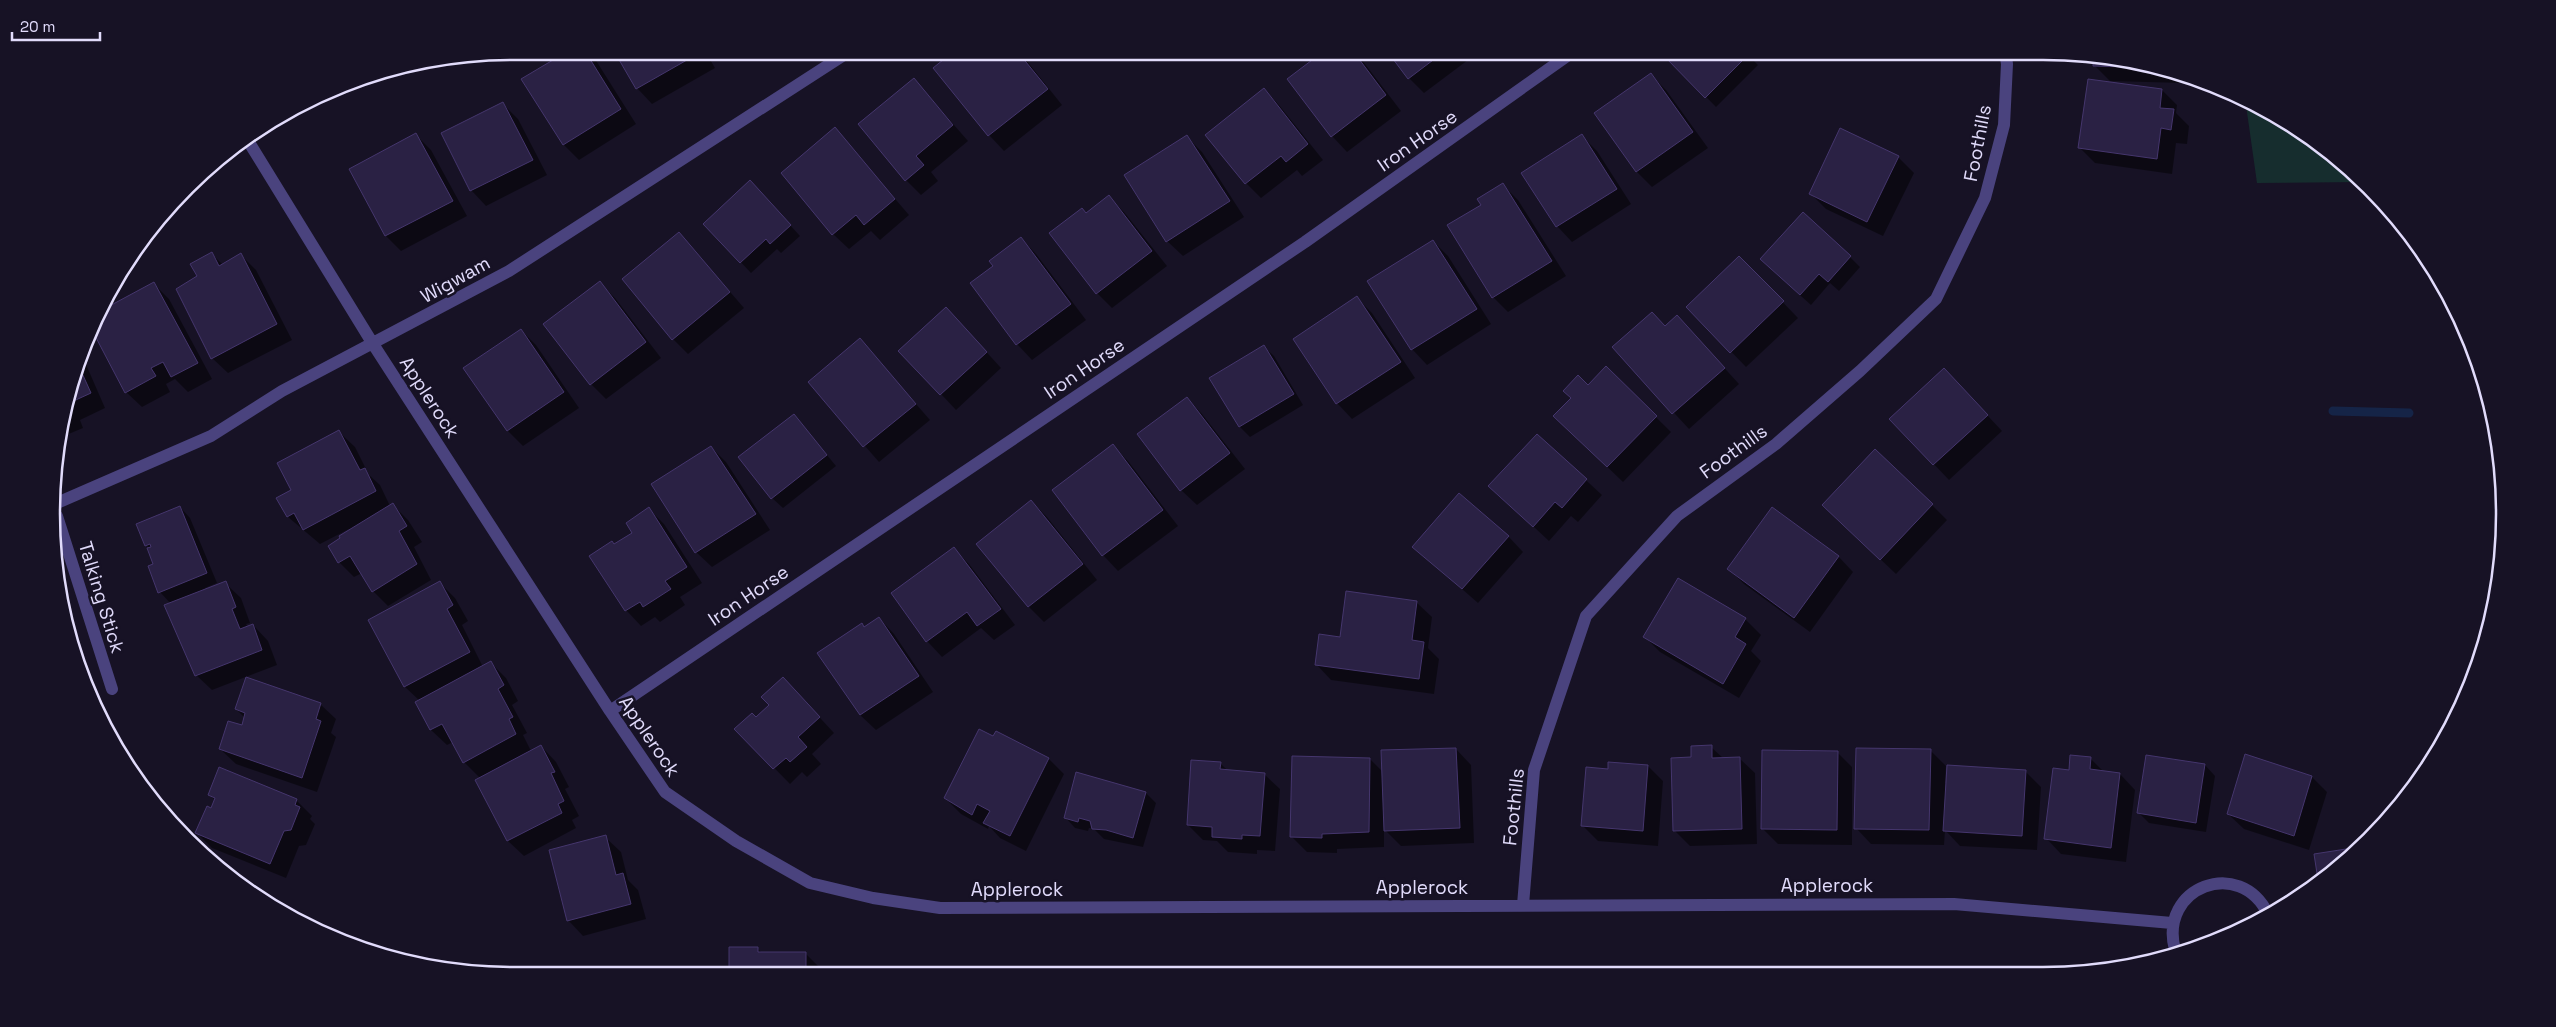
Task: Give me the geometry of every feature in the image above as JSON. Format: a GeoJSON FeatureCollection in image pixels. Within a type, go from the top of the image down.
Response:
{"type":"FeatureCollection","features":[{"type":"Feature","properties":{"kind":"street","name":"Wigwam"},"geometry":{"type":"LineString","coordinates":[[60,502],[211,436],[282,391],[509,271],[836,60]]}},
{"type":"Feature","properties":{"kind":"street","name":"Iron Horse"},"geometry":{"type":"LineString","coordinates":[[610,711],[1305,242],[1561,60]]}},
{"type":"Feature","properties":{"kind":"street","name":"Foothills"},"geometry":{"type":"LineString","coordinates":[[1523,905],[1534,770],[1586,616],[1676,516],[1776,444],[1860,371],[1936,299],[1985,198],[2004,125],[2006,60]]}},
{"type":"Feature","properties":{"kind":"street","name":"Applerock"},"geometry":{"type":"LineString","coordinates":[[250,144],[373,344],[610,711],[665,792],[736,841],[810,883],[873,898],[940,908],[1954,904],[2172,923]]}},
{"type":"Feature","properties":{"kind":"street","name":"Talking Stick"},"geometry":{"type":"LineString","coordinates":[[60,527],[112,689]]}},
{"type":"Feature","properties":{"kind":"street"},"geometry":{"type":"LineString","coordinates":[[2173,948],[2171,938],[2172,923],[2178,907],[2189,895],[2203,886],[2220,883],[2236,885],[2251,892],[2265,908]]}},
{"type":"Feature","properties":{"kind":"green space"},"geometry":{"type":"Polygon","coordinates":[[[2247,109],[2294,136],[2319,154],[2352,182],[2257,183],[2247,109]]]}},
{"type":"Feature","properties":{"kind":"building"},"geometry":{"type":"Polygon","coordinates":[[[553,60],[591,60],[621,109],[563,145],[521,79],[553,60]]]}},
{"type":"Feature","properties":{"kind":"building"},"geometry":{"type":"Polygon","coordinates":[[[619,60],[687,60],[636,89],[619,60]]]}},
{"type":"Feature","properties":{"kind":"building"},"geometry":{"type":"Polygon","coordinates":[[[943,60],[1024,60],[1048,89],[988,136],[933,68],[943,60]]]}},
{"type":"Feature","properties":{"kind":"building"},"geometry":{"type":"Polygon","coordinates":[[[1312,60],[1360,60],[1386,95],[1331,137],[1287,79],[1312,60]]]}},
{"type":"Feature","properties":{"kind":"building"},"geometry":{"type":"Polygon","coordinates":[[[1394,60],[1433,60],[1408,79],[1394,60]]]}},
{"type":"Feature","properties":{"kind":"building"},"geometry":{"type":"Polygon","coordinates":[[[1668,60],[1743,60],[1705,98],[1668,60]]]}},
{"type":"Feature","properties":{"kind":"building"},"geometry":{"type":"Polygon","coordinates":[[[2093,63],[2118,67],[2093,66],[2093,63]]]}},
{"type":"Feature","properties":{"kind":"building"},"geometry":{"type":"Polygon","coordinates":[[[1651,73],[1693,132],[1636,172],[1594,113],[1651,73]]]}},
{"type":"Feature","properties":{"kind":"building"},"geometry":{"type":"Polygon","coordinates":[[[914,78],[953,125],[916,156],[924,165],[905,181],[858,124],[914,78]]]}},
{"type":"Feature","properties":{"kind":"building"},"geometry":{"type":"Polygon","coordinates":[[[2088,79],[2162,89],[2160,108],[2174,109],[2171,130],[2161,128],[2157,159],[2078,148],[2088,79]]]}},
{"type":"Feature","properties":{"kind":"building"},"geometry":{"type":"Polygon","coordinates":[[[1264,88],[1308,144],[1286,162],[1281,156],[1245,184],[1205,135],[1264,88]]]}},
{"type":"Feature","properties":{"kind":"building"},"geometry":{"type":"Polygon","coordinates":[[[503,102],[533,160],[470,191],[441,133],[503,102]]]}},
{"type":"Feature","properties":{"kind":"building"},"geometry":{"type":"Polygon","coordinates":[[[835,127],[895,199],[864,225],[856,215],[832,235],[781,173],[835,127]]]}},
{"type":"Feature","properties":{"kind":"building"},"geometry":{"type":"Polygon","coordinates":[[[1840,128],[1899,156],[1867,222],[1809,194],[1840,128]]]}},
{"type":"Feature","properties":{"kind":"building"},"geometry":{"type":"Polygon","coordinates":[[[416,133],[453,201],[385,236],[349,169],[416,133]]]}},
{"type":"Feature","properties":{"kind":"building"},"geometry":{"type":"Polygon","coordinates":[[[1582,134],[1617,189],[1556,227],[1521,173],[1582,134]]]}},
{"type":"Feature","properties":{"kind":"building"},"geometry":{"type":"Polygon","coordinates":[[[1187,135],[1230,201],[1166,242],[1124,175],[1187,135]]]}},
{"type":"Feature","properties":{"kind":"building"},"geometry":{"type":"Polygon","coordinates":[[[750,180],[791,225],[770,244],[766,239],[740,263],[703,224],[750,180]]]}},
{"type":"Feature","properties":{"kind":"building"},"geometry":{"type":"Polygon","coordinates":[[[1503,183],[1552,261],[1492,298],[1447,225],[1481,205],[1477,199],[1503,183]]]}},
{"type":"Feature","properties":{"kind":"building"},"geometry":{"type":"Polygon","coordinates":[[[1109,195],[1152,251],[1096,294],[1049,233],[1082,208],[1086,213],[1109,195]]]}},
{"type":"Feature","properties":{"kind":"building"},"geometry":{"type":"Polygon","coordinates":[[[1803,212],[1851,256],[1828,282],[1819,274],[1800,295],[1760,259],[1803,212]]]}},
{"type":"Feature","properties":{"kind":"building"},"geometry":{"type":"Polygon","coordinates":[[[679,232],[730,292],[672,340],[622,279],[679,232]]]}},
{"type":"Feature","properties":{"kind":"building"},"geometry":{"type":"Polygon","coordinates":[[[1021,237],[1071,304],[1016,345],[970,283],[993,266],[989,261],[1021,237]]]}},
{"type":"Feature","properties":{"kind":"building"},"geometry":{"type":"Polygon","coordinates":[[[1433,240],[1477,309],[1411,350],[1367,281],[1433,240]]]}},
{"type":"Feature","properties":{"kind":"building"},"geometry":{"type":"Polygon","coordinates":[[[212,252],[219,266],[241,253],[277,324],[211,359],[176,289],[197,276],[190,264],[212,252]]]}},
{"type":"Feature","properties":{"kind":"building"},"geometry":{"type":"Polygon","coordinates":[[[1739,256],[1784,301],[1730,353],[1686,307],[1739,256]]]}},
{"type":"Feature","properties":{"kind":"building"},"geometry":{"type":"Polygon","coordinates":[[[600,281],[646,342],[590,385],[543,324],[600,281]]]}},
{"type":"Feature","properties":{"kind":"building"},"geometry":{"type":"Polygon","coordinates":[[[154,282],[198,363],[171,377],[163,362],[151,368],[156,376],[125,393],[96,338],[111,305],[154,282]]]}},
{"type":"Feature","properties":{"kind":"building"},"geometry":{"type":"Polygon","coordinates":[[[1357,296],[1401,362],[1336,404],[1293,339],[1357,296]]]}},
{"type":"Feature","properties":{"kind":"building"},"geometry":{"type":"Polygon","coordinates":[[[946,307],[987,352],[940,395],[898,351],[946,307]]]}},
{"type":"Feature","properties":{"kind":"building"},"geometry":{"type":"Polygon","coordinates":[[[1652,312],[1665,326],[1677,315],[1725,368],[1672,414],[1612,347],[1652,312]]]}},
{"type":"Feature","properties":{"kind":"building"},"geometry":{"type":"Polygon","coordinates":[[[521,329],[564,392],[507,431],[463,368],[521,329]]]}},
{"type":"Feature","properties":{"kind":"building"},"geometry":{"type":"Polygon","coordinates":[[[860,338],[916,404],[863,447],[808,382],[860,338]]]}},
{"type":"Feature","properties":{"kind":"building"},"geometry":{"type":"Polygon","coordinates":[[[1264,345],[1294,394],[1239,427],[1209,378],[1264,345]]]}},
{"type":"Feature","properties":{"kind":"building"},"geometry":{"type":"Polygon","coordinates":[[[1606,366],[1657,416],[1607,467],[1553,416],[1571,398],[1563,391],[1578,375],[1588,385],[1606,366]]]}},
{"type":"Feature","properties":{"kind":"building"},"geometry":{"type":"Polygon","coordinates":[[[1944,368],[1988,415],[1933,465],[1889,419],[1944,368]]]}},
{"type":"Feature","properties":{"kind":"building"},"geometry":{"type":"Polygon","coordinates":[[[82,374],[91,393],[74,401],[82,374]]]}},
{"type":"Feature","properties":{"kind":"building"},"geometry":{"type":"Polygon","coordinates":[[[1187,397],[1230,453],[1180,491],[1137,434],[1187,397]]]}},
{"type":"Feature","properties":{"kind":"building"},"geometry":{"type":"Polygon","coordinates":[[[794,414],[827,455],[771,499],[738,457],[794,414]]]}},
{"type":"Feature","properties":{"kind":"building"},"geometry":{"type":"Polygon","coordinates":[[[339,430],[360,470],[365,468],[376,491],[303,530],[294,513],[287,517],[276,498],[291,490],[277,463],[339,430]]]}},
{"type":"Feature","properties":{"kind":"building"},"geometry":{"type":"Polygon","coordinates":[[[1537,434],[1587,479],[1562,508],[1555,502],[1533,527],[1488,486],[1537,434]]]}},
{"type":"Feature","properties":{"kind":"building"},"geometry":{"type":"Polygon","coordinates":[[[1113,444],[1163,510],[1102,556],[1052,490],[1113,444]]]}},
{"type":"Feature","properties":{"kind":"building"},"geometry":{"type":"Polygon","coordinates":[[[711,446],[756,514],[695,553],[651,484],[711,446]]]}},
{"type":"Feature","properties":{"kind":"building"},"geometry":{"type":"Polygon","coordinates":[[[1875,449],[1933,504],[1880,560],[1822,505],[1875,449]]]}},
{"type":"Feature","properties":{"kind":"building"},"geometry":{"type":"Polygon","coordinates":[[[1459,493],[1509,536],[1462,589],[1412,547],[1459,493]]]}},
{"type":"Feature","properties":{"kind":"building"},"geometry":{"type":"Polygon","coordinates":[[[1031,500],[1083,564],[1028,607],[976,544],[1031,500]]]}},
{"type":"Feature","properties":{"kind":"building"},"geometry":{"type":"Polygon","coordinates":[[[393,503],[407,526],[399,531],[417,564],[372,592],[350,556],[338,563],[328,546],[340,538],[339,536],[393,503]]]}},
{"type":"Feature","properties":{"kind":"building"},"geometry":{"type":"Polygon","coordinates":[[[180,506],[207,573],[158,593],[148,566],[153,564],[147,548],[151,547],[150,544],[145,546],[136,524],[180,506]]]}},
{"type":"Feature","properties":{"kind":"building"},"geometry":{"type":"Polygon","coordinates":[[[649,507],[687,567],[665,581],[671,589],[643,607],[640,602],[625,611],[589,556],[612,541],[614,544],[632,533],[626,523],[649,507]]]}},
{"type":"Feature","properties":{"kind":"building"},"geometry":{"type":"Polygon","coordinates":[[[1772,507],[1839,556],[1794,618],[1727,569],[1772,507]]]}},
{"type":"Feature","properties":{"kind":"building"},"geometry":{"type":"Polygon","coordinates":[[[954,547],[1001,609],[977,626],[967,612],[926,642],[891,593],[954,547]]]}},
{"type":"Feature","properties":{"kind":"building"},"geometry":{"type":"Polygon","coordinates":[[[1678,578],[1746,618],[1735,637],[1746,644],[1723,684],[1643,637],[1678,578]]]}},
{"type":"Feature","properties":{"kind":"building"},"geometry":{"type":"Polygon","coordinates":[[[226,581],[236,607],[232,609],[240,629],[253,624],[262,650],[195,676],[164,605],[226,581]]]}},
{"type":"Feature","properties":{"kind":"building"},"geometry":{"type":"Polygon","coordinates":[[[440,581],[453,605],[447,609],[470,652],[404,687],[368,620],[440,581]]]}},
{"type":"Feature","properties":{"kind":"building"},"geometry":{"type":"Polygon","coordinates":[[[1346,591],[1417,601],[1412,640],[1424,642],[1419,679],[1315,665],[1319,634],[1340,637],[1346,591]]]}},
{"type":"Feature","properties":{"kind":"building"},"geometry":{"type":"Polygon","coordinates":[[[879,617],[919,676],[860,715],[817,653],[862,623],[864,627],[879,617]]]}},
{"type":"Feature","properties":{"kind":"building"},"geometry":{"type":"Polygon","coordinates":[[[491,661],[504,685],[498,689],[513,717],[509,719],[516,734],[463,763],[442,724],[430,730],[415,702],[491,661]]]}},
{"type":"Feature","properties":{"kind":"building"},"geometry":{"type":"Polygon","coordinates":[[[246,677],[321,703],[316,719],[321,721],[302,778],[219,749],[228,721],[242,725],[245,713],[235,709],[246,677]]]}},
{"type":"Feature","properties":{"kind":"building"},"geometry":{"type":"Polygon","coordinates":[[[783,677],[820,717],[798,737],[807,747],[790,762],[786,758],[773,769],[734,729],[752,713],[756,717],[769,705],[761,697],[783,677]]]}},
{"type":"Feature","properties":{"kind":"building"},"geometry":{"type":"Polygon","coordinates":[[[979,729],[993,736],[996,731],[1049,758],[1010,836],[983,823],[990,811],[977,804],[972,815],[944,798],[979,729]]]}},
{"type":"Feature","properties":{"kind":"building"},"geometry":{"type":"Polygon","coordinates":[[[541,745],[555,772],[551,773],[564,801],[558,804],[562,813],[507,841],[475,780],[541,745]]]}},
{"type":"Feature","properties":{"kind":"building"},"geometry":{"type":"Polygon","coordinates":[[[1712,745],[1712,758],[1740,757],[1742,829],[1673,831],[1671,758],[1691,757],[1691,746],[1712,745]]]}},
{"type":"Feature","properties":{"kind":"building"},"geometry":{"type":"Polygon","coordinates":[[[1456,748],[1460,828],[1384,831],[1381,750],[1456,748]]]}},
{"type":"Feature","properties":{"kind":"building"},"geometry":{"type":"Polygon","coordinates":[[[1856,748],[1931,749],[1929,830],[1854,829],[1856,748]]]}},
{"type":"Feature","properties":{"kind":"building"},"geometry":{"type":"Polygon","coordinates":[[[1762,750],[1838,751],[1837,830],[1761,829],[1762,750]]]}},
{"type":"Feature","properties":{"kind":"building"},"geometry":{"type":"Polygon","coordinates":[[[2245,754],[2312,776],[2294,836],[2227,814],[2245,754]]]}},
{"type":"Feature","properties":{"kind":"building"},"geometry":{"type":"Polygon","coordinates":[[[2070,755],[2091,757],[2090,769],[2120,773],[2111,848],[2044,839],[2053,768],[2069,770],[2070,755]]]}},
{"type":"Feature","properties":{"kind":"building"},"geometry":{"type":"Polygon","coordinates":[[[2146,755],[2205,764],[2196,823],[2137,813],[2146,755]]]}},
{"type":"Feature","properties":{"kind":"building"},"geometry":{"type":"Polygon","coordinates":[[[1292,756],[1370,758],[1369,832],[1322,834],[1322,838],[1290,837],[1292,756]]]}},
{"type":"Feature","properties":{"kind":"building"},"geometry":{"type":"Polygon","coordinates":[[[1191,760],[1221,762],[1220,769],[1265,773],[1260,836],[1242,835],[1242,839],[1212,837],[1212,827],[1187,825],[1191,760]]]}},
{"type":"Feature","properties":{"kind":"building"},"geometry":{"type":"Polygon","coordinates":[[[1608,762],[1648,765],[1643,831],[1581,826],[1586,767],[1608,769],[1608,762]]]}},
{"type":"Feature","properties":{"kind":"building"},"geometry":{"type":"Polygon","coordinates":[[[1947,765],[2026,770],[2022,836],[1943,831],[1947,765]]]}},
{"type":"Feature","properties":{"kind":"building"},"geometry":{"type":"Polygon","coordinates":[[[219,767],[297,799],[295,805],[300,807],[291,830],[284,831],[270,864],[195,833],[207,806],[211,808],[215,798],[208,795],[219,767]]]}},
{"type":"Feature","properties":{"kind":"building"},"geometry":{"type":"Polygon","coordinates":[[[1076,772],[1146,792],[1133,838],[1106,830],[1092,829],[1090,821],[1079,818],[1078,822],[1064,818],[1076,772]]]}},
{"type":"Feature","properties":{"kind":"building"},"geometry":{"type":"Polygon","coordinates":[[[606,835],[616,875],[623,873],[631,904],[567,921],[549,850],[606,835]]]}},
{"type":"Feature","properties":{"kind":"building"},"geometry":{"type":"Polygon","coordinates":[[[2347,849],[2317,874],[2314,854],[2347,849]]]}},
{"type":"Feature","properties":{"kind":"building"},"geometry":{"type":"Polygon","coordinates":[[[729,947],[758,947],[758,952],[806,952],[806,967],[729,967],[729,947]]]}},
{"type":"Feature","properties":{"kind":"waterway"},"geometry":{"type":"LineString","coordinates":[[2333,411],[2409,413]]}}]}
